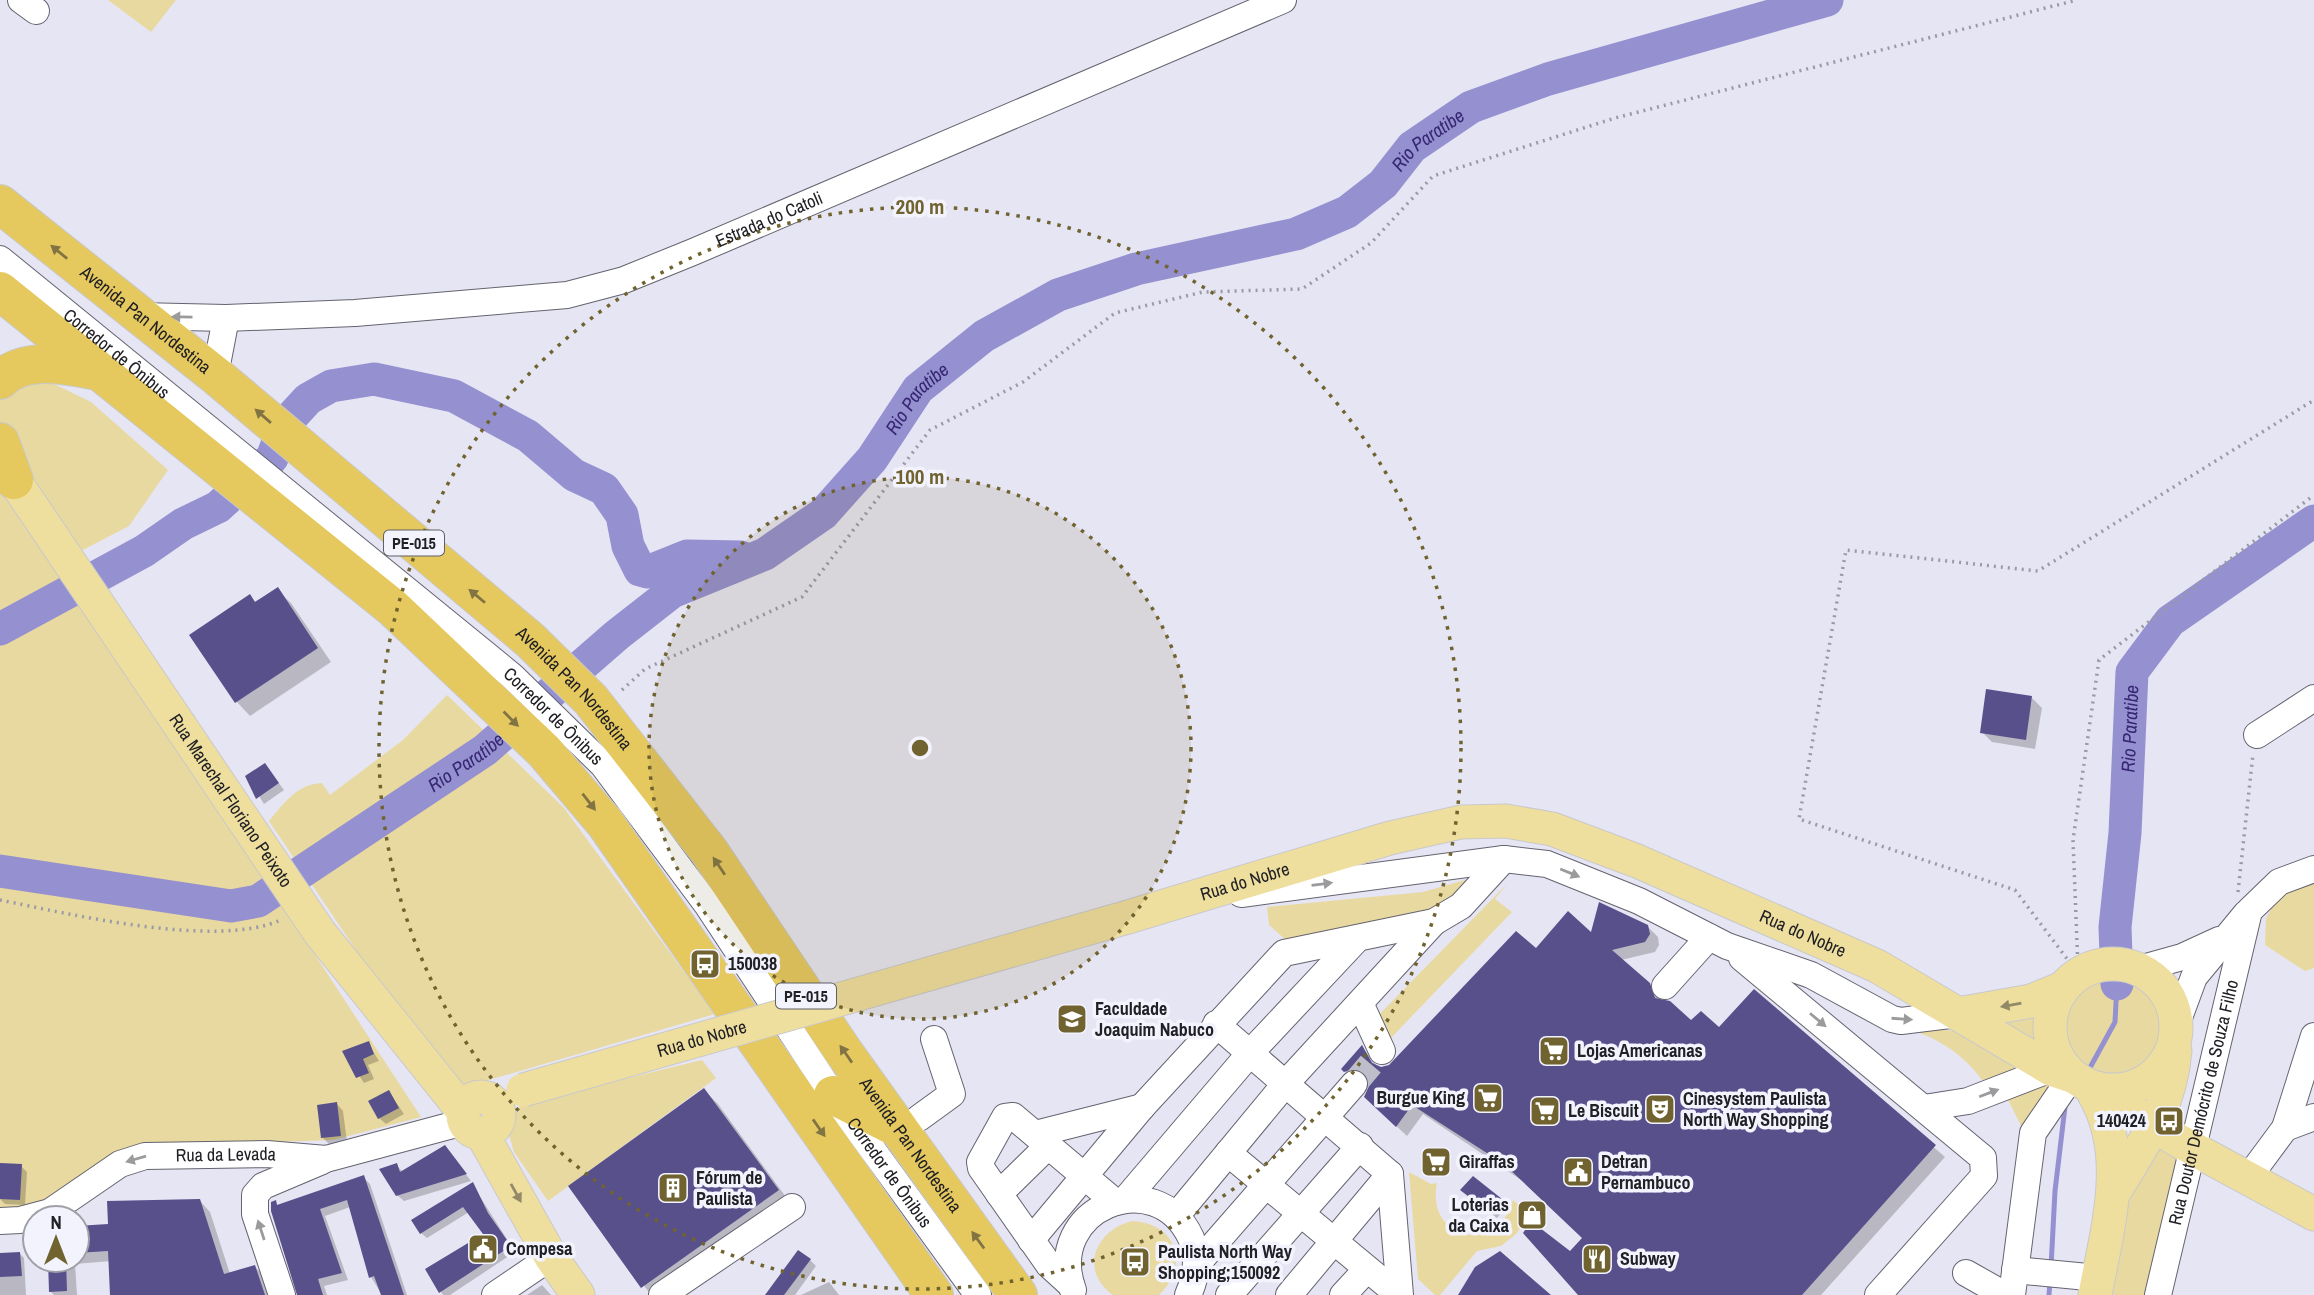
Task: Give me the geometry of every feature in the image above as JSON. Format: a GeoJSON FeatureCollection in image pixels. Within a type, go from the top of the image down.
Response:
{"type":"FeatureCollection","features":[{"type":"Feature","properties":{"kind":"highway","name":"Avenida Pan Nordestina"},"geometry":{"type":"LineString","coordinates":[[0,204],[221,380],[530,640],[607,695],[709,851],[908,1123],[1018,1295]]}},
{"type":"Feature","properties":{"kind":"highway"},"geometry":{"type":"LineString","coordinates":[[0,291],[99,372],[190,428],[259,486],[393,608],[488,675],[553,738],[605,823],[934,1295]]}},
{"type":"Feature","properties":{"kind":"highway"},"geometry":{"type":"LineString","coordinates":[[0,380],[11,370],[25,365],[58,365],[99,372]]}},
{"type":"Feature","properties":{"kind":"highway"},"geometry":{"type":"LineString","coordinates":[[0,442],[7,468]]}},
{"type":"Feature","properties":{"kind":"highway"},"geometry":{"type":"LineString","coordinates":[[833,1096],[908,1123]]}},
{"type":"Feature","properties":{"kind":"main road","name":"Rua Marechal Floriano Peixoto"},"geometry":{"type":"LineString","coordinates":[[7,468],[95,602],[301,903],[489,1109],[551,1257],[578,1295]]}},
{"type":"Feature","properties":{"kind":"main road","name":"Rua do Nobre"},"geometry":{"type":"LineString","coordinates":[[489,1109],[1390,838],[1461,822],[1506,821],[1552,829],[1637,861],[1877,966],[2176,1139],[2314,1214]]}},
{"type":"Feature","properties":{"kind":"main road"},"geometry":{"type":"LineString","coordinates":[[1958,1014],[2032,1001],[2080,976],[2116,963],[2137,968],[2158,981],[2172,1000],[2176,1034],[2173,1081],[2176,1139],[2113,1195]]}},
{"type":"Feature","properties":{"kind":"main road"},"geometry":{"type":"LineString","coordinates":[[2080,976],[2053,1005],[2049,1024],[2059,1061],[2081,1083],[2111,1132],[2113,1195],[2096,1287]]}},
{"type":"Feature","properties":{"kind":"main road"},"geometry":{"type":"LineString","coordinates":[[2081,1083],[2123,1090],[2143,1083],[2161,1070],[2176,1034]]}},
{"type":"Feature","properties":{"kind":"street","name":"Estrada do Catoli"},"geometry":{"type":"LineString","coordinates":[[138,316],[226,318],[511,301],[567,295],[615,283],[983,130],[1283,0]]}},
{"type":"Feature","properties":{"kind":"street","name":"Corredor de Ônibus"},"geometry":{"type":"LineString","coordinates":[[0,259],[190,428]]}},
{"type":"Feature","properties":{"kind":"street"},"geometry":{"type":"LineString","coordinates":[[221,380],[226,318]]}},
{"type":"Feature","properties":{"kind":"street"},"geometry":{"type":"LineString","coordinates":[[2257,735],[2314,698]]}},
{"type":"Feature","properties":{"kind":"street","name":"Corredor de Ônibus"},"geometry":{"type":"LineString","coordinates":[[553,738],[603,765],[708,906],[833,1096],[978,1295]]}},
{"type":"Feature","properties":{"kind":"street"},"geometry":{"type":"LineString","coordinates":[[1181,901],[1504,859],[1547,864],[1639,901],[1718,941],[1811,975],[1892,1019],[1901,1021],[1958,1014]]}},
{"type":"Feature","properties":{"kind":"street"},"geometry":{"type":"LineString","coordinates":[[1175,1216],[1286,1083],[1434,922],[1461,906],[1504,859]]}},
{"type":"Feature","properties":{"kind":"street","name":"Rua Doutor Demócrito de Souza Filho"},"geometry":{"type":"LineString","coordinates":[[2176,1034],[2194,977],[2227,936],[2279,882],[2314,869]]}},
{"type":"Feature","properties":{"kind":"street","name":"Rua Doutor Demócrito de Souza Filho"},"geometry":{"type":"LineString","coordinates":[[2158,1295],[2176,1139],[2249,911]]}},
{"type":"Feature","properties":{"kind":"street"},"geometry":{"type":"LineString","coordinates":[[1031,1240],[1142,1107],[1284,953],[1296,948],[1356,940],[1434,922]]}},
{"type":"Feature","properties":{"kind":"street","name":"Rua Doutor Demócrito de Souza Filho"},"geometry":{"type":"LineString","coordinates":[[2137,968],[2196,952],[2227,936]]}},
{"type":"Feature","properties":{"kind":"street"},"geometry":{"type":"LineString","coordinates":[[1073,1290],[1068,1255],[1075,1234],[1089,1216],[1120,1201],[1251,1052],[1356,940]]}},
{"type":"Feature","properties":{"kind":"street"},"geometry":{"type":"LineString","coordinates":[[1665,986],[1718,941]]}},
{"type":"Feature","properties":{"kind":"street"},"geometry":{"type":"LineString","coordinates":[[1718,941],[1793,999],[1983,1158],[1986,1170],[1984,1176],[1878,1295]]}},
{"type":"Feature","properties":{"kind":"street"},"geometry":{"type":"LineString","coordinates":[[1793,999],[1811,975]]}},
{"type":"Feature","properties":{"kind":"street"},"geometry":{"type":"LineString","coordinates":[[1360,1003],[1382,1051]]}},
{"type":"Feature","properties":{"kind":"street"},"geometry":{"type":"LineString","coordinates":[[1216,1024],[1390,1174],[1399,1295]]}},
{"type":"Feature","properties":{"kind":"street"},"geometry":{"type":"LineString","coordinates":[[2248,1178],[2285,1128],[2314,1036]]}},
{"type":"Feature","properties":{"kind":"street"},"geometry":{"type":"LineString","coordinates":[[908,1123],[952,1094],[934,1040]]}},
{"type":"Feature","properties":{"kind":"street"},"geometry":{"type":"LineString","coordinates":[[1924,1108],[2081,1083]]}},
{"type":"Feature","properties":{"kind":"street"},"geometry":{"type":"LineString","coordinates":[[2081,1083],[2033,1133],[2032,1278],[2096,1287]]}},
{"type":"Feature","properties":{"kind":"street"},"geometry":{"type":"LineString","coordinates":[[1197,1284],[1267,1186],[1354,1084]]}},
{"type":"Feature","properties":{"kind":"street"},"geometry":{"type":"LineString","coordinates":[[999,1194],[1042,1140],[1142,1107]]}},
{"type":"Feature","properties":{"kind":"street","name":"Rua da Levada"},"geometry":{"type":"LineString","coordinates":[[0,1221],[20,1220],[50,1212],[120,1164],[145,1156],[267,1154],[326,1158],[489,1109]]}},
{"type":"Feature","properties":{"kind":"street"},"geometry":{"type":"LineString","coordinates":[[1073,1290],[1049,1265],[980,1165],[1005,1117],[1011,1115],[1083,1175],[1120,1201],[1161,1206],[1175,1216],[1194,1246],[1197,1284]]}},
{"type":"Feature","properties":{"kind":"street"},"geometry":{"type":"LineString","coordinates":[[2285,1128],[2314,1118]]}},
{"type":"Feature","properties":{"kind":"street"},"geometry":{"type":"LineString","coordinates":[[1229,1295],[1360,1146]]}},
{"type":"Feature","properties":{"kind":"street"},"geometry":{"type":"LineString","coordinates":[[1228,1153],[1399,1295]]}},
{"type":"Feature","properties":{"kind":"street"},"geometry":{"type":"LineString","coordinates":[[267,1154],[278,1180]]}},
{"type":"Feature","properties":{"kind":"street"},"geometry":{"type":"LineString","coordinates":[[282,1295],[255,1204],[256,1195],[263,1186],[326,1158]]}},
{"type":"Feature","properties":{"kind":"street"},"geometry":{"type":"LineString","coordinates":[[1289,1295],[1390,1174]]}},
{"type":"Feature","properties":{"kind":"street"},"geometry":{"type":"LineString","coordinates":[[662,1295],[792,1207]]}},
{"type":"Feature","properties":{"kind":"street"},"geometry":{"type":"LineString","coordinates":[[496,1295],[551,1257]]}},
{"type":"Feature","properties":{"kind":"street"},"geometry":{"type":"LineString","coordinates":[[1343,1295],[1367,1269]]}},
{"type":"Feature","properties":{"kind":"street"},"geometry":{"type":"LineString","coordinates":[[1966,1273],[2005,1295]]}},
{"type":"Feature","properties":{"kind":"path"},"geometry":{"type":"LineString","coordinates":[[607,695],[645,669],[802,597],[930,430],[1023,382],[1115,313],[1203,292],[1302,289],[1371,243],[1433,176],[1615,118],[2077,0]]}},
{"type":"Feature","properties":{"kind":"path"},"geometry":{"type":"LineString","coordinates":[[2080,976],[2015,890],[1799,819],[1846,550],[2038,571],[2314,400]]}},
{"type":"Feature","properties":{"kind":"path"},"geometry":{"type":"LineString","coordinates":[[2080,976],[2073,839],[2099,660],[2314,495]]}},
{"type":"Feature","properties":{"kind":"path"},"geometry":{"type":"LineString","coordinates":[[2249,911],[2238,892],[2239,867],[2257,735]]}},
{"type":"Feature","properties":{"kind":"path"},"geometry":{"type":"LineString","coordinates":[[0,900],[90,918],[189,930],[257,927],[301,903]]}},
{"type":"Feature","properties":{"kind":"shaded area"},"geometry":{"type":"Polygon","coordinates":[[[108,0],[176,0],[151,32],[108,0]]]}},
{"type":"Feature","properties":{"kind":"shaded area"},"geometry":{"type":"Polygon","coordinates":[[[21,381],[48,381],[91,402],[168,470],[129,526],[75,554],[0,426],[0,393],[21,381]]]}},
{"type":"Feature","properties":{"kind":"shaded area"},"geometry":{"type":"Polygon","coordinates":[[[0,481],[108,638],[421,1117],[333,1140],[133,1147],[37,1204],[0,1208],[0,481]]]}},
{"type":"Feature","properties":{"kind":"shaded area"},"geometry":{"type":"Polygon","coordinates":[[[447,695],[564,808],[715,1014],[451,1091],[269,821],[292,796],[305,787],[322,783],[330,795],[403,740],[447,695]]]}},
{"type":"Feature","properties":{"kind":"shaded area"},"geometry":{"type":"Polygon","coordinates":[[[2314,877],[2314,968],[2305,971],[2265,945],[2266,919],[2282,887],[2314,877]]]}},
{"type":"Feature","properties":{"kind":"shaded area"},"geometry":{"type":"Polygon","coordinates":[[[1465,880],[1471,890],[1458,907],[1286,940],[1269,925],[1267,907],[1423,892],[1465,880]]]}},
{"type":"Feature","properties":{"kind":"shaded area"},"geometry":{"type":"Polygon","coordinates":[[[1507,884],[1495,899],[1512,912],[1388,1041],[1370,1024],[1507,884]]]}},
{"type":"Feature","properties":{"kind":"shaded area"},"geometry":{"type":"Polygon","coordinates":[[[2105,970],[2133,975],[2151,987],[2162,1007],[2170,1033],[2158,1058],[2133,1076],[2108,1080],[2086,1072],[2068,1055],[2058,1034],[2059,1010],[2074,988],[2105,970]]]}},
{"type":"Feature","properties":{"kind":"shaded area"},"geometry":{"type":"Polygon","coordinates":[[[2050,997],[2045,1018],[2049,1050],[1969,1018],[2050,997]]]}},
{"type":"Feature","properties":{"kind":"shaded area"},"geometry":{"type":"Polygon","coordinates":[[[1899,1027],[1958,1031],[2056,1081],[2022,1128],[1997,1077],[1982,1080],[1956,1053],[1934,1039],[1899,1027]]]}},
{"type":"Feature","properties":{"kind":"shaded area"},"geometry":{"type":"Polygon","coordinates":[[[702,1060],[716,1078],[548,1201],[514,1152],[507,1128],[521,1104],[702,1060]]]}},
{"type":"Feature","properties":{"kind":"shaded area"},"geometry":{"type":"Polygon","coordinates":[[[2138,1144],[2177,1151],[2182,1170],[2150,1295],[2095,1295],[2138,1144]]]}},
{"type":"Feature","properties":{"kind":"shaded area"},"geometry":{"type":"Polygon","coordinates":[[[1409,1172],[1431,1184],[1437,1183],[1436,1202],[1442,1217],[1452,1228],[1464,1234],[1479,1234],[1493,1229],[1505,1218],[1513,1200],[1530,1214],[1516,1234],[1501,1246],[1477,1251],[1440,1295],[1435,1295],[1418,1279],[1409,1172]]]}},
{"type":"Feature","properties":{"kind":"shaded area"},"geometry":{"type":"Polygon","coordinates":[[[1132,1221],[1147,1223],[1159,1229],[1174,1247],[1174,1271],[1169,1283],[1159,1295],[1113,1295],[1102,1285],[1096,1274],[1094,1263],[1101,1242],[1119,1226],[1132,1221]]]}},
{"type":"Feature","properties":{"kind":"building"},"geometry":{"type":"Polygon","coordinates":[[[278,587],[318,648],[235,703],[189,635],[250,594],[255,602],[278,587]]]}},
{"type":"Feature","properties":{"kind":"building"},"geometry":{"type":"Polygon","coordinates":[[[1986,689],[2032,696],[2026,740],[1980,733],[1986,689]]]}},
{"type":"Feature","properties":{"kind":"building"},"geometry":{"type":"Polygon","coordinates":[[[265,763],[279,783],[256,799],[245,776],[265,763]]]}},
{"type":"Feature","properties":{"kind":"building"},"geometry":{"type":"Polygon","coordinates":[[[1599,902],[1648,925],[1650,934],[1645,942],[1612,950],[1650,983],[1655,998],[1670,1001],[1691,1020],[1701,1011],[1719,1027],[1754,989],[1936,1145],[1802,1295],[1578,1295],[1523,1233],[1531,1221],[1570,1251],[1582,1238],[1504,1164],[1412,1105],[1396,1127],[1364,1097],[1369,1086],[1365,1073],[1356,1068],[1344,1072],[1341,1069],[1362,1045],[1372,1063],[1381,1067],[1389,1065],[1516,931],[1536,948],[1568,911],[1591,932],[1599,902]]]}},
{"type":"Feature","properties":{"kind":"building"},"geometry":{"type":"Polygon","coordinates":[[[369,1041],[374,1054],[363,1059],[369,1073],[356,1078],[342,1051],[369,1041]]]}},
{"type":"Feature","properties":{"kind":"building","name":"Fórum de Paulista"},"geometry":{"type":"Polygon","coordinates":[[[704,1088],[779,1190],[641,1288],[568,1186],[704,1088]]]}},
{"type":"Feature","properties":{"kind":"building"},"geometry":{"type":"Polygon","coordinates":[[[389,1090],[399,1108],[378,1119],[368,1101],[389,1090]]]}},
{"type":"Feature","properties":{"kind":"building"},"geometry":{"type":"Polygon","coordinates":[[[337,1102],[341,1136],[321,1138],[317,1105],[337,1102]]]}},
{"type":"Feature","properties":{"kind":"building"},"geometry":{"type":"Polygon","coordinates":[[[445,1145],[467,1174],[396,1196],[379,1169],[397,1163],[400,1172],[445,1145]]]}},
{"type":"Feature","properties":{"kind":"building"},"geometry":{"type":"Polygon","coordinates":[[[0,1163],[22,1164],[20,1200],[0,1199],[0,1163]]]}},
{"type":"Feature","properties":{"kind":"building"},"geometry":{"type":"Polygon","coordinates":[[[364,1175],[404,1295],[381,1295],[374,1276],[369,1278],[347,1200],[320,1209],[342,1273],[318,1279],[323,1295],[297,1295],[271,1211],[271,1202],[276,1200],[277,1205],[364,1175]]]}},
{"type":"Feature","properties":{"kind":"building"},"geometry":{"type":"Polygon","coordinates":[[[1473,1176],[1502,1199],[1490,1213],[1460,1190],[1473,1176]]]}},
{"type":"Feature","properties":{"kind":"building"},"geometry":{"type":"Polygon","coordinates":[[[473,1182],[488,1213],[511,1246],[439,1293],[425,1269],[483,1234],[463,1207],[420,1234],[411,1220],[473,1182]]]}},
{"type":"Feature","properties":{"kind":"building"},"geometry":{"type":"Polygon","coordinates":[[[200,1199],[224,1274],[255,1265],[265,1295],[110,1295],[108,1251],[91,1252],[91,1225],[108,1224],[107,1201],[200,1199]]]}},
{"type":"Feature","properties":{"kind":"building"},"geometry":{"type":"Polygon","coordinates":[[[798,1250],[811,1259],[784,1295],[765,1295],[798,1250]]]}},
{"type":"Feature","properties":{"kind":"building"},"geometry":{"type":"Polygon","coordinates":[[[1500,1251],[1551,1295],[1458,1295],[1475,1267],[1500,1251]]]}},
{"type":"Feature","properties":{"kind":"building"},"geometry":{"type":"Polygon","coordinates":[[[20,1252],[22,1276],[0,1277],[0,1253],[20,1252]]]}},
{"type":"Feature","properties":{"kind":"building"},"geometry":{"type":"Polygon","coordinates":[[[1136,1253],[1144,1258],[1145,1262],[1140,1270],[1136,1271],[1128,1266],[1127,1262],[1132,1254],[1136,1253]]]}},
{"type":"Feature","properties":{"kind":"building"},"geometry":{"type":"Polygon","coordinates":[[[48,1274],[66,1274],[67,1291],[49,1292],[48,1274]]]}},
{"type":"Feature","properties":{"kind":"waterway","name":"Rio Paratibe"},"geometry":{"type":"LineString","coordinates":[[0,871],[231,906],[258,901],[485,750],[617,635],[672,592],[765,554],[823,514],[872,459],[918,389],[984,336],[1058,295],[1136,269],[1296,234],[1347,212],[1383,184],[1412,147],[1471,107],[1548,79],[1827,0]]}},
{"type":"Feature","properties":{"kind":"waterway"},"geometry":{"type":"LineString","coordinates":[[0,629],[144,551],[183,524],[218,507],[272,458],[285,424],[308,399],[331,386],[374,379],[454,396],[528,436],[574,475],[604,489],[622,515],[628,546],[640,570],[647,572],[687,556],[741,557]]}},
{"type":"Feature","properties":{"kind":"waterway","name":"Rio Paratibe"},"geometry":{"type":"LineString","coordinates":[[2117,984],[2115,927],[2125,833],[2132,672],[2170,621],[2314,521]]}},
{"type":"Feature","properties":{"kind":"waterway"},"geometry":{"type":"LineString","coordinates":[[2086,1075],[2115,1022],[2117,984]]}},
{"type":"Feature","properties":{"kind":"waterway"},"geometry":{"type":"LineString","coordinates":[[2051,1267],[2055,1191],[2065,1107]]}},
{"type":"Feature","properties":{"kind":"waterway"},"geometry":{"type":"LineString","coordinates":[[2049,1295],[2050,1281]]}},
{"type":"Feature","properties":{"kind":"tunnel"},"geometry":{"type":"LineString","coordinates":[[1354,1084],[1382,1051]]}},
{"type":"Feature","properties":{"kind":"place","name":"150038"},"geometry":{"type":"Point","coordinates":[705,964]}},
{"type":"Feature","properties":{"kind":"place","name":"Faculdade Joaquim Nabuco"},"geometry":{"type":"Point","coordinates":[1072,1019]}},
{"type":"Feature","properties":{"kind":"place","name":"Lojas Americanas"},"geometry":{"type":"Point","coordinates":[1554,1051]}},
{"type":"Feature","properties":{"kind":"place","name":"Burgue King"},"geometry":{"type":"Point","coordinates":[1488,1098]}},
{"type":"Feature","properties":{"kind":"place","name":"Cinesystem Paulista North Way Shopping"},"geometry":{"type":"Point","coordinates":[1660,1109]}},
{"type":"Feature","properties":{"kind":"place","name":"Le Biscuit"},"geometry":{"type":"Point","coordinates":[1545,1111]}},
{"type":"Feature","properties":{"kind":"place","name":"140424"},"geometry":{"type":"Point","coordinates":[2169,1121]}},
{"type":"Feature","properties":{"kind":"place","name":"Giraffas"},"geometry":{"type":"Point","coordinates":[1436,1162]}},
{"type":"Feature","properties":{"kind":"place","name":"Detran Pernambuco"},"geometry":{"type":"Point","coordinates":[1578,1172]}},
{"type":"Feature","properties":{"kind":"place","name":"Fórum de Paulista"},"geometry":{"type":"Point","coordinates":[673,1188]}},
{"type":"Feature","properties":{"kind":"place","name":"Loterias da Caixa"},"geometry":{"type":"Point","coordinates":[1532,1215]}},
{"type":"Feature","properties":{"kind":"place","name":"Compesa"},"geometry":{"type":"Point","coordinates":[483,1249]}},
{"type":"Feature","properties":{"kind":"place","name":"Subway"},"geometry":{"type":"Point","coordinates":[1597,1259]}},
{"type":"Feature","properties":{"kind":"place","name":"Paulista North Way Shopping;150092"},"geometry":{"type":"Point","coordinates":[1135,1262]}}]}
